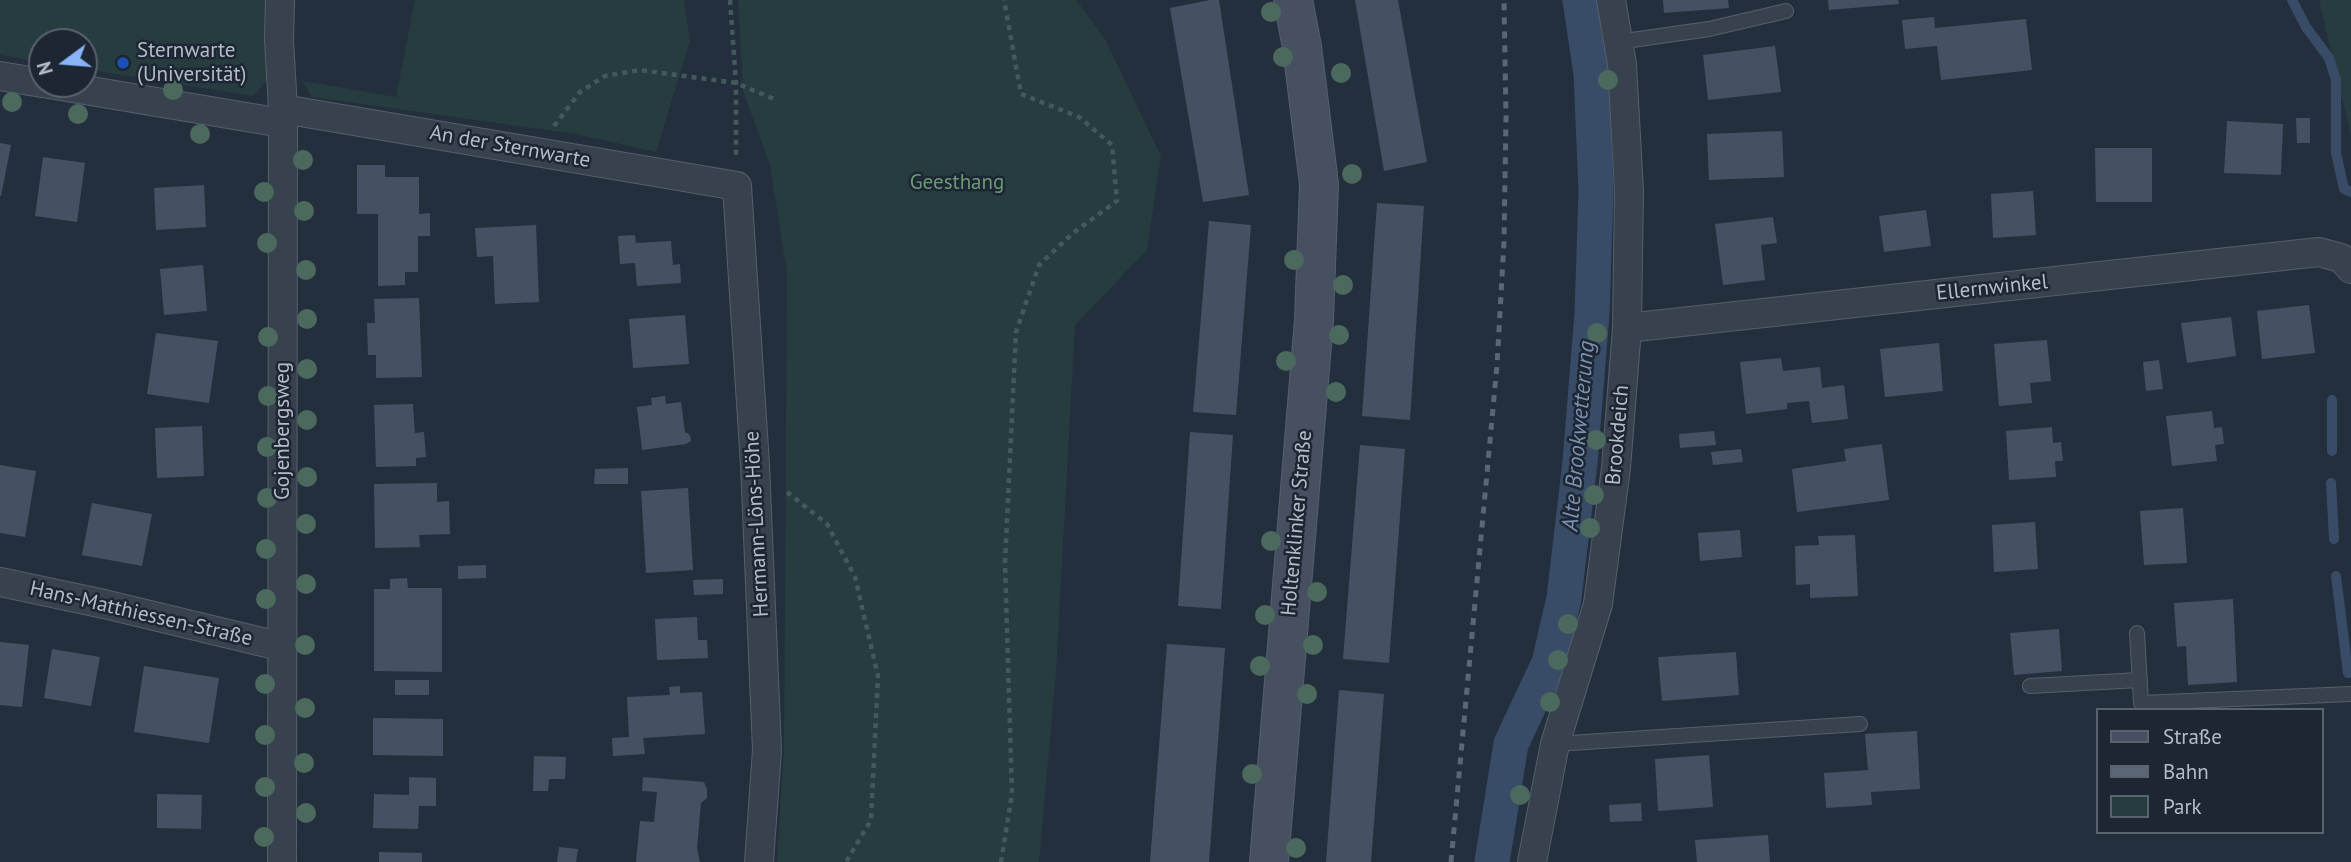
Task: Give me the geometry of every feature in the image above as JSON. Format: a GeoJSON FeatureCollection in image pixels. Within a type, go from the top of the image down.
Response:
{"type":"FeatureCollection","features":[{"type":"Feature","properties":{"kind":"main road","name":"Holtenklinker Straße"},"geometry":{"type":"LineString","coordinates":[[1269,862],[1314,320],[1319,184],[1302,47],[1293,0]]}},
{"type":"Feature","properties":{"kind":"street","name":"Gojenbergsweg"},"geometry":{"type":"LineString","coordinates":[[279,0],[283,116],[282,862]]}},
{"type":"Feature","properties":{"kind":"street","name":"Brookdeich"},"geometry":{"type":"LineString","coordinates":[[1532,862],[1555,744],[1598,604],[1616,468],[1627,328],[1629,191],[1622,64],[1611,0]]}},
{"type":"Feature","properties":{"kind":"street"},"geometry":{"type":"LineString","coordinates":[[0,76],[28,81]]}},
{"type":"Feature","properties":{"kind":"street","name":"An der Sternwarte"},"geometry":{"type":"LineString","coordinates":[[98,91],[541,152],[737,186]]}},
{"type":"Feature","properties":{"kind":"street","name":"Hermann-Löns-Höhe"},"geometry":{"type":"LineString","coordinates":[[737,186],[755,465],[767,750],[759,862]]}},
{"type":"Feature","properties":{"kind":"street","name":"Ellernwinkel"},"geometry":{"type":"LineString","coordinates":[[1627,328],[2319,252],[2341,258],[2351,269]]}},
{"type":"Feature","properties":{"kind":"street","name":"Hans-Matthiessen-Straße"},"geometry":{"type":"LineString","coordinates":[[0,582],[283,647]]}},
{"type":"Feature","properties":{"kind":"lane"},"geometry":{"type":"LineString","coordinates":[[1618,42],[1709,29],[1786,11]]}},
{"type":"Feature","properties":{"kind":"lane"},"geometry":{"type":"LineString","coordinates":[[2137,633],[2141,703],[2351,694]]}},
{"type":"Feature","properties":{"kind":"lane"},"geometry":{"type":"LineString","coordinates":[[2030,687],[2140,680]]}},
{"type":"Feature","properties":{"kind":"lane"},"geometry":{"type":"LineString","coordinates":[[1555,744],[1860,724]]}},
{"type":"Feature","properties":{"kind":"path"},"geometry":{"type":"LineString","coordinates":[[730,0],[736,83],[737,186]]}},
{"type":"Feature","properties":{"kind":"path"},"geometry":{"type":"LineString","coordinates":[[1002,862],[1012,794],[1005,563],[1016,332],[1039,265],[1073,233],[1116,201],[1112,145],[1079,117],[1021,94],[1004,0]]}},
{"type":"Feature","properties":{"kind":"path"},"geometry":{"type":"LineString","coordinates":[[541,152],[556,120],[572,101],[580,92],[605,76],[640,70],[736,83],[774,99]]}},
{"type":"Feature","properties":{"kind":"path"},"geometry":{"type":"LineString","coordinates":[[755,465],[827,524],[855,578],[878,676],[870,820],[846,862]]}},
{"type":"Feature","properties":{"kind":"green space"},"geometry":{"type":"Polygon","coordinates":[[[0,0],[266,0],[270,77],[253,96],[98,71],[98,28],[28,28],[28,60],[0,55],[0,0]]]}},
{"type":"Feature","properties":{"kind":"green space"},"geometry":{"type":"Polygon","coordinates":[[[415,0],[684,0],[690,41],[656,152],[576,134],[312,97],[302,81],[396,97],[415,0]]]}},
{"type":"Feature","properties":{"kind":"green space","name":"Geesthang"},"geometry":{"type":"Polygon","coordinates":[[[738,0],[1076,0],[1105,39],[1161,156],[1147,250],[1075,325],[1056,672],[1039,862],[777,862],[784,749],[787,273],[770,165],[743,91],[738,0]]]}},
{"type":"Feature","properties":{"kind":"green space"},"geometry":{"type":"Polygon","coordinates":[[[2319,0],[2351,0],[2351,136],[2319,0]]]}},
{"type":"Feature","properties":{"kind":"building"},"geometry":{"type":"Polygon","coordinates":[[[1219,0],[1249,195],[1203,202],[1170,8],[1219,0]]]}},
{"type":"Feature","properties":{"kind":"building"},"geometry":{"type":"Polygon","coordinates":[[[1355,0],[1398,0],[1427,162],[1384,171],[1355,0]]]}},
{"type":"Feature","properties":{"kind":"building"},"geometry":{"type":"Polygon","coordinates":[[[1663,0],[1728,0],[1729,8],[1664,13],[1663,0]]]}},
{"type":"Feature","properties":{"kind":"building"},"geometry":{"type":"Polygon","coordinates":[[[1828,0],[1898,0],[1899,4],[1829,10],[1828,0]]]}},
{"type":"Feature","properties":{"kind":"building"},"geometry":{"type":"Polygon","coordinates":[[[1934,17],[1935,28],[2026,19],[2032,70],[1941,80],[1937,46],[1905,49],[1902,20],[1934,17]]]}},
{"type":"Feature","properties":{"kind":"building"},"geometry":{"type":"Polygon","coordinates":[[[1775,46],[1781,92],[1708,100],[1703,55],[1775,46]]]}},
{"type":"Feature","properties":{"kind":"building"},"geometry":{"type":"Polygon","coordinates":[[[2296,118],[2310,118],[2310,143],[2297,143],[2296,118]]]}},
{"type":"Feature","properties":{"kind":"building"},"geometry":{"type":"Polygon","coordinates":[[[2227,121],[2283,124],[2281,175],[2224,173],[2227,121]]]}},
{"type":"Feature","properties":{"kind":"building"},"geometry":{"type":"Polygon","coordinates":[[[1782,131],[1784,177],[1709,180],[1707,134],[1782,131]]]}},
{"type":"Feature","properties":{"kind":"building"},"geometry":{"type":"Polygon","coordinates":[[[0,143],[11,145],[1,196],[0,196],[0,143]]]}},
{"type":"Feature","properties":{"kind":"building"},"geometry":{"type":"Polygon","coordinates":[[[2095,148],[2152,148],[2152,202],[2096,202],[2095,148]]]}},
{"type":"Feature","properties":{"kind":"building"},"geometry":{"type":"Polygon","coordinates":[[[43,157],[85,163],[77,222],[35,216],[43,157]]]}},
{"type":"Feature","properties":{"kind":"building"},"geometry":{"type":"Polygon","coordinates":[[[357,165],[385,165],[385,177],[419,177],[419,214],[430,213],[430,236],[418,236],[418,272],[405,272],[405,285],[378,286],[378,214],[357,214],[357,165]]]}},
{"type":"Feature","properties":{"kind":"building"},"geometry":{"type":"Polygon","coordinates":[[[204,185],[206,227],[156,230],[154,188],[204,185]]]}},
{"type":"Feature","properties":{"kind":"building"},"geometry":{"type":"Polygon","coordinates":[[[2033,191],[2036,235],[1993,238],[1991,194],[2033,191]]]}},
{"type":"Feature","properties":{"kind":"building"},"geometry":{"type":"Polygon","coordinates":[[[1377,203],[1424,206],[1410,420],[1362,416],[1377,203]]]}},
{"type":"Feature","properties":{"kind":"building"},"geometry":{"type":"Polygon","coordinates":[[[1926,210],[1931,246],[1884,252],[1879,216],[1926,210]]]}},
{"type":"Feature","properties":{"kind":"building"},"geometry":{"type":"Polygon","coordinates":[[[1773,217],[1777,243],[1761,245],[1765,280],[1723,285],[1715,224],[1773,217]]]}},
{"type":"Feature","properties":{"kind":"building"},"geometry":{"type":"Polygon","coordinates":[[[1209,221],[1251,225],[1236,415],[1193,412],[1209,221]]]}},
{"type":"Feature","properties":{"kind":"building"},"geometry":{"type":"Polygon","coordinates":[[[536,225],[539,302],[495,304],[493,256],[477,257],[475,228],[536,225]]]}},
{"type":"Feature","properties":{"kind":"building"},"geometry":{"type":"Polygon","coordinates":[[[635,235],[636,243],[671,241],[673,265],[680,264],[681,283],[637,286],[635,263],[620,264],[618,236],[635,235]]]}},
{"type":"Feature","properties":{"kind":"building"},"geometry":{"type":"Polygon","coordinates":[[[203,265],[207,311],[164,315],[160,269],[203,265]]]}},
{"type":"Feature","properties":{"kind":"building"},"geometry":{"type":"Polygon","coordinates":[[[419,298],[422,377],[376,378],[376,355],[368,355],[367,323],[375,323],[374,299],[419,298]]]}},
{"type":"Feature","properties":{"kind":"building"},"geometry":{"type":"Polygon","coordinates":[[[2309,305],[2315,353],[2262,359],[2257,311],[2309,305]]]}},
{"type":"Feature","properties":{"kind":"building"},"geometry":{"type":"Polygon","coordinates":[[[685,315],[689,364],[633,368],[629,319],[685,315]]]}},
{"type":"Feature","properties":{"kind":"building"},"geometry":{"type":"Polygon","coordinates":[[[2231,317],[2236,356],[2187,363],[2181,323],[2231,317]]]}},
{"type":"Feature","properties":{"kind":"building"},"geometry":{"type":"Polygon","coordinates":[[[156,333],[218,341],[209,403],[147,394],[156,333]]]}},
{"type":"Feature","properties":{"kind":"building"},"geometry":{"type":"Polygon","coordinates":[[[2047,340],[2051,381],[2030,383],[2032,403],[1999,406],[1994,344],[2047,340]]]}},
{"type":"Feature","properties":{"kind":"building"},"geometry":{"type":"Polygon","coordinates":[[[1939,343],[1943,391],[1885,397],[1880,349],[1939,343]]]}},
{"type":"Feature","properties":{"kind":"building"},"geometry":{"type":"Polygon","coordinates":[[[1781,358],[1783,371],[1820,367],[1822,388],[1844,385],[1848,419],[1812,423],[1809,401],[1787,403],[1787,409],[1746,414],[1740,362],[1781,358]]]}},
{"type":"Feature","properties":{"kind":"building"},"geometry":{"type":"Polygon","coordinates":[[[2159,360],[2163,389],[2146,391],[2143,362],[2159,360]]]}},
{"type":"Feature","properties":{"kind":"building"},"geometry":{"type":"Polygon","coordinates":[[[665,396],[666,404],[681,402],[685,432],[690,435],[691,441],[642,450],[637,407],[652,405],[651,398],[665,396]]]}},
{"type":"Feature","properties":{"kind":"building"},"geometry":{"type":"Polygon","coordinates":[[[413,404],[415,433],[424,432],[426,457],[416,458],[416,466],[376,467],[374,405],[413,404]]]}},
{"type":"Feature","properties":{"kind":"building"},"geometry":{"type":"Polygon","coordinates":[[[2212,411],[2214,428],[2222,427],[2224,444],[2215,445],[2217,461],[2172,466],[2166,416],[2212,411]]]}},
{"type":"Feature","properties":{"kind":"building"},"geometry":{"type":"Polygon","coordinates":[[[202,426],[204,476],[157,478],[155,428],[202,426]]]}},
{"type":"Feature","properties":{"kind":"building"},"geometry":{"type":"Polygon","coordinates":[[[2052,427],[2053,443],[2061,442],[2063,461],[2055,461],[2056,477],[2009,480],[2006,431],[2052,427]]]}},
{"type":"Feature","properties":{"kind":"building"},"geometry":{"type":"Polygon","coordinates":[[[1714,431],[1716,445],[1680,448],[1679,434],[1714,431]]]}},
{"type":"Feature","properties":{"kind":"building"},"geometry":{"type":"Polygon","coordinates":[[[1190,432],[1233,435],[1221,609],[1178,606],[1190,432]]]}},
{"type":"Feature","properties":{"kind":"building"},"geometry":{"type":"Polygon","coordinates":[[[1882,444],[1889,500],[1797,512],[1792,469],[1846,461],[1844,449],[1882,444]]]}},
{"type":"Feature","properties":{"kind":"building"},"geometry":{"type":"Polygon","coordinates":[[[1360,445],[1405,449],[1389,663],[1343,659],[1360,445]]]}},
{"type":"Feature","properties":{"kind":"building"},"geometry":{"type":"Polygon","coordinates":[[[1741,449],[1743,462],[1713,465],[1711,452],[1741,449]]]}},
{"type":"Feature","properties":{"kind":"building"},"geometry":{"type":"Polygon","coordinates":[[[0,465],[36,471],[25,537],[0,533],[0,465]]]}},
{"type":"Feature","properties":{"kind":"building"},"geometry":{"type":"Polygon","coordinates":[[[628,468],[628,484],[594,484],[595,469],[628,468]]]}},
{"type":"Feature","properties":{"kind":"building"},"geometry":{"type":"Polygon","coordinates":[[[437,483],[437,502],[449,501],[450,534],[419,535],[420,547],[375,548],[374,484],[437,483]]]}},
{"type":"Feature","properties":{"kind":"building"},"geometry":{"type":"Polygon","coordinates":[[[688,488],[693,570],[646,573],[641,491],[688,488]]]}},
{"type":"Feature","properties":{"kind":"building"},"geometry":{"type":"Polygon","coordinates":[[[92,503],[152,514],[142,566],[82,555],[92,503]]]}},
{"type":"Feature","properties":{"kind":"building"},"geometry":{"type":"Polygon","coordinates":[[[2183,508],[2187,563],[2144,565],[2140,511],[2183,508]]]}},
{"type":"Feature","properties":{"kind":"building"},"geometry":{"type":"Polygon","coordinates":[[[2035,522],[2038,569],[1994,572],[1992,525],[2035,522]]]}},
{"type":"Feature","properties":{"kind":"building"},"geometry":{"type":"Polygon","coordinates":[[[1740,530],[1742,557],[1700,561],[1698,533],[1740,530]]]}},
{"type":"Feature","properties":{"kind":"building"},"geometry":{"type":"Polygon","coordinates":[[[1855,535],[1858,596],[1810,598],[1810,584],[1796,585],[1795,546],[1819,545],[1818,536],[1855,535]]]}},
{"type":"Feature","properties":{"kind":"building"},"geometry":{"type":"Polygon","coordinates":[[[486,565],[486,578],[458,579],[458,566],[486,565]]]}},
{"type":"Feature","properties":{"kind":"building"},"geometry":{"type":"Polygon","coordinates":[[[407,578],[408,588],[442,588],[442,672],[374,671],[374,589],[390,589],[390,579],[407,578]]]}},
{"type":"Feature","properties":{"kind":"building"},"geometry":{"type":"Polygon","coordinates":[[[723,579],[723,594],[694,595],[693,580],[723,579]]]}},
{"type":"Feature","properties":{"kind":"building"},"geometry":{"type":"Polygon","coordinates":[[[2233,599],[2237,682],[2188,685],[2186,646],[2177,647],[2174,603],[2233,599]]]}},
{"type":"Feature","properties":{"kind":"building"},"geometry":{"type":"Polygon","coordinates":[[[697,617],[698,640],[707,640],[708,658],[657,660],[655,619],[697,617]]]}},
{"type":"Feature","properties":{"kind":"building"},"geometry":{"type":"Polygon","coordinates":[[[2059,629],[2062,671],[2014,675],[2010,633],[2059,629]]]}},
{"type":"Feature","properties":{"kind":"building"},"geometry":{"type":"Polygon","coordinates":[[[0,642],[29,645],[22,707],[0,705],[0,642]]]}},
{"type":"Feature","properties":{"kind":"building"},"geometry":{"type":"Polygon","coordinates":[[[1167,644],[1225,648],[1209,862],[1150,862],[1167,644]]]}},
{"type":"Feature","properties":{"kind":"building"},"geometry":{"type":"Polygon","coordinates":[[[52,649],[100,657],[91,706],[44,698],[52,649]]]}},
{"type":"Feature","properties":{"kind":"building"},"geometry":{"type":"Polygon","coordinates":[[[1736,652],[1739,695],[1662,701],[1658,657],[1736,652]]]}},
{"type":"Feature","properties":{"kind":"building"},"geometry":{"type":"Polygon","coordinates":[[[144,666],[219,678],[209,743],[134,732],[144,666]]]}},
{"type":"Feature","properties":{"kind":"building"},"geometry":{"type":"Polygon","coordinates":[[[395,680],[429,680],[429,695],[395,695],[395,680]]]}},
{"type":"Feature","properties":{"kind":"building"},"geometry":{"type":"Polygon","coordinates":[[[680,686],[680,693],[702,692],[705,734],[643,738],[645,754],[613,756],[612,738],[629,737],[627,697],[670,695],[669,687],[680,686]]]}},
{"type":"Feature","properties":{"kind":"building"},"geometry":{"type":"Polygon","coordinates":[[[1339,690],[1384,694],[1371,862],[1326,862],[1339,690]]]}},
{"type":"Feature","properties":{"kind":"building"},"geometry":{"type":"Polygon","coordinates":[[[373,718],[443,719],[443,756],[373,755],[373,718]]]}},
{"type":"Feature","properties":{"kind":"building"},"geometry":{"type":"Polygon","coordinates":[[[1917,731],[1920,789],[1871,792],[1872,805],[1826,808],[1824,773],[1868,770],[1865,734],[1917,731]]]}},
{"type":"Feature","properties":{"kind":"building"},"geometry":{"type":"Polygon","coordinates":[[[1709,755],[1713,807],[1658,811],[1655,759],[1709,755]]]}},
{"type":"Feature","properties":{"kind":"building"},"geometry":{"type":"Polygon","coordinates":[[[534,756],[566,757],[565,779],[549,779],[548,791],[533,791],[534,756]]]}},
{"type":"Feature","properties":{"kind":"building"},"geometry":{"type":"Polygon","coordinates":[[[409,777],[436,778],[436,806],[419,806],[418,829],[373,828],[374,794],[409,795],[409,777]]]}},
{"type":"Feature","properties":{"kind":"building"},"geometry":{"type":"Polygon","coordinates":[[[643,777],[704,782],[707,798],[701,803],[697,848],[700,862],[636,862],[640,821],[654,822],[657,792],[642,791],[643,777]]]}},
{"type":"Feature","properties":{"kind":"building"},"geometry":{"type":"Polygon","coordinates":[[[157,794],[202,795],[201,829],[157,828],[157,794]]]}},
{"type":"Feature","properties":{"kind":"building"},"geometry":{"type":"Polygon","coordinates":[[[1641,803],[1642,821],[1610,822],[1609,805],[1641,803]]]}},
{"type":"Feature","properties":{"kind":"building"},"geometry":{"type":"Polygon","coordinates":[[[1768,835],[1770,862],[1697,862],[1695,840],[1768,835]]]}},
{"type":"Feature","properties":{"kind":"building"},"geometry":{"type":"Polygon","coordinates":[[[559,847],[578,849],[576,862],[557,862],[559,847]]]}},
{"type":"Feature","properties":{"kind":"building"},"geometry":{"type":"Polygon","coordinates":[[[379,852],[422,853],[422,862],[379,862],[379,852]]]}},
{"type":"Feature","properties":{"kind":"waterway","name":"Alte Brookwetterung"},"geometry":{"type":"LineString","coordinates":[[1492,862],[1511,744],[1549,663],[1564,598],[1580,462],[1592,314],[1596,192],[1591,73],[1580,0]]}},
{"type":"Feature","properties":{"kind":"waterway"},"geometry":{"type":"LineString","coordinates":[[2292,0],[2306,27],[2329,58],[2336,80],[2336,153],[2344,189],[2351,192]]}},
{"type":"Feature","properties":{"kind":"waterway"},"geometry":{"type":"LineString","coordinates":[[2332,400],[2332,451]]}},
{"type":"Feature","properties":{"kind":"waterway"},"geometry":{"type":"LineString","coordinates":[[2331,483],[2334,539]]}},
{"type":"Feature","properties":{"kind":"waterway"},"geometry":{"type":"LineString","coordinates":[[2336,576],[2348,673]]}},
{"type":"Feature","properties":{"kind":"railway"},"geometry":{"type":"LineString","coordinates":[[1451,862],[1497,365],[1504,242],[1504,0]]}},
{"type":"Feature","properties":{"kind":"place","name":"Sternwarte (Universität)"},"geometry":{"type":"Point","coordinates":[123,63]}}]}
